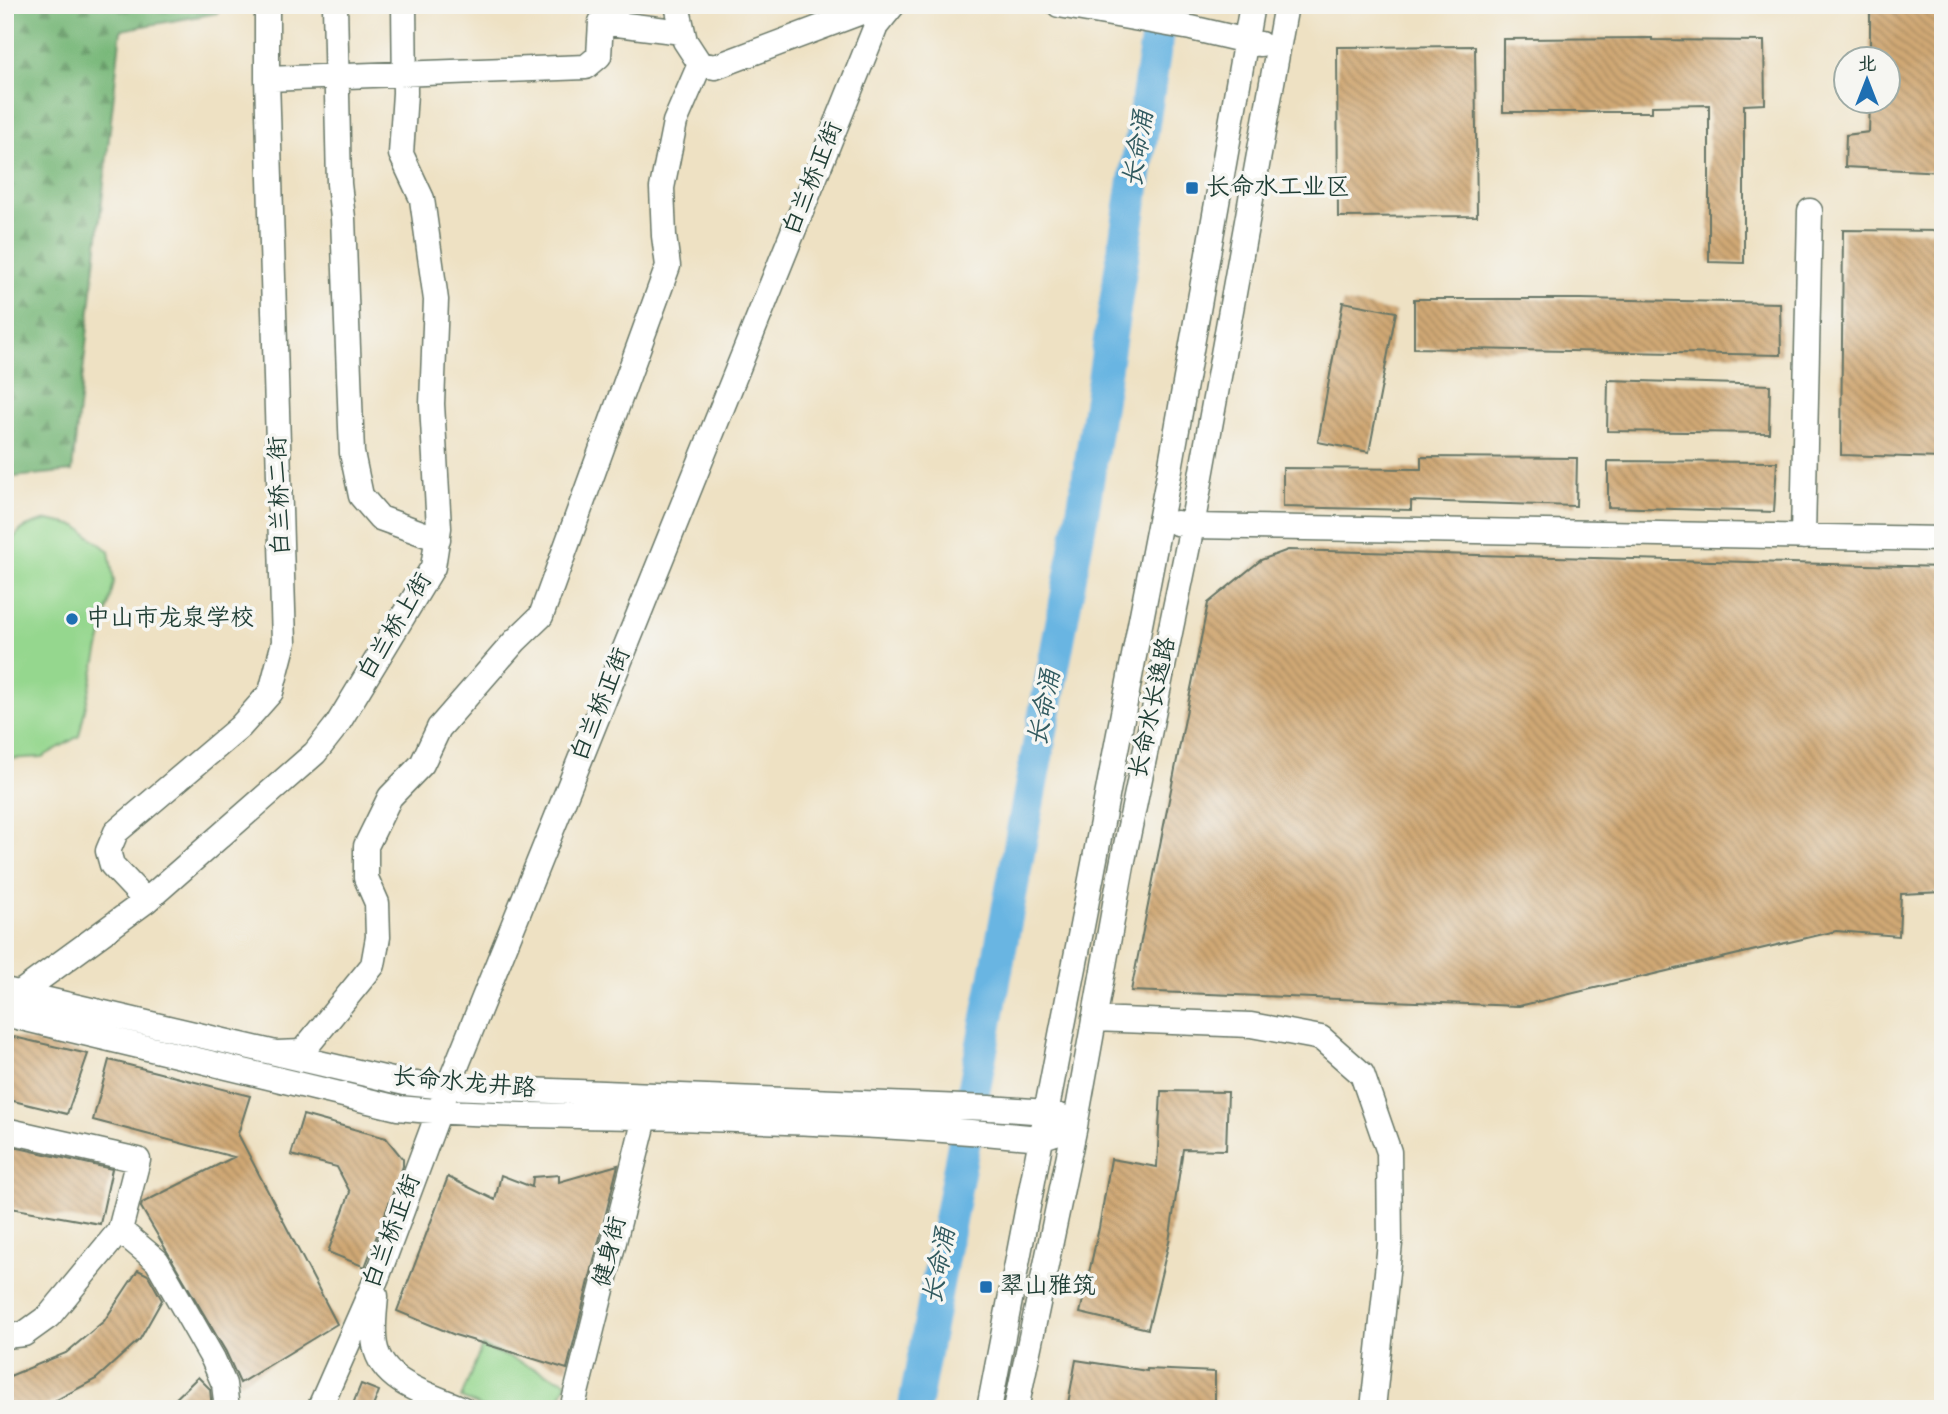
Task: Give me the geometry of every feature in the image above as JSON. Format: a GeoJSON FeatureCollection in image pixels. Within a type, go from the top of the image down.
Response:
{"type":"FeatureCollection","features":[{"type":"Feature","properties":{"kind":"street","name":"白兰桥二街"},"geometry":{"type":"LineString","coordinates":[[146,901],[112,865],[108,851],[116,832],[248,718],[271,692],[284,642],[267,79],[268,5]]}},
{"type":"Feature","properties":{"kind":"street"},"geometry":{"type":"LineString","coordinates":[[335,5],[339,184],[352,453],[361,496],[380,518],[438,539]]}},
{"type":"Feature","properties":{"kind":"street","name":"白兰桥上街"},"geometry":{"type":"LineString","coordinates":[[10,1003],[146,901],[315,753],[337,725],[433,567],[439,528],[432,404],[436,300],[422,199],[401,154],[405,74],[404,5]]}},
{"type":"Feature","properties":{"kind":"street"},"geometry":{"type":"LineString","coordinates":[[677,5],[685,41],[700,64],[715,67],[880,5]]}},
{"type":"Feature","properties":{"kind":"street","name":"白兰桥正街"},"geometry":{"type":"LineString","coordinates":[[319,1409],[378,1275],[448,1087],[876,26],[892,5]]}},
{"type":"Feature","properties":{"kind":"street"},"geometry":{"type":"LineString","coordinates":[[1059,5],[1191,28],[1244,42],[1278,46]]}},
{"type":"Feature","properties":{"kind":"street","name":"长命水长逸路"},"geometry":{"type":"LineString","coordinates":[[989,1409],[1170,469],[1252,5]]}},
{"type":"Feature","properties":{"kind":"street","name":"长命水长逸路"},"geometry":{"type":"LineString","coordinates":[[1016,1409],[1076,1124],[1125,852],[1192,526],[1286,5]]}},
{"type":"Feature","properties":{"kind":"street"},"geometry":{"type":"LineString","coordinates":[[267,79],[586,67],[599,56],[601,22],[682,32]]}},
{"type":"Feature","properties":{"kind":"street"},"geometry":{"type":"LineString","coordinates":[[276,1053],[302,1052],[373,965],[378,937],[377,903],[366,878],[366,846],[390,797],[422,764],[439,728],[515,641],[541,616],[668,266],[662,188],[675,122],[700,64]]}},
{"type":"Feature","properties":{"kind":"street"},"geometry":{"type":"LineString","coordinates":[[1803,537],[1810,211]]}},
{"type":"Feature","properties":{"kind":"street"},"geometry":{"type":"LineString","coordinates":[[1159,520],[1192,526],[1943,539]]}},
{"type":"Feature","properties":{"kind":"street","name":"长命水龙井路"},"geometry":{"type":"LineString","coordinates":[[10,1003],[398,1108],[439,1112],[648,1106]]}},
{"type":"Feature","properties":{"kind":"street","name":"长命水龙井路"},"geometry":{"type":"LineString","coordinates":[[10,1003],[276,1053],[405,1083],[648,1106],[932,1117]]}},
{"type":"Feature","properties":{"kind":"street"},"geometry":{"type":"LineString","coordinates":[[1094,1019],[1251,1025],[1321,1038],[1362,1074],[1389,1152],[1390,1243],[1373,1409]]}},
{"type":"Feature","properties":{"kind":"street","name":"健身街"},"geometry":{"type":"LineString","coordinates":[[572,1409],[648,1106]]}},
{"type":"Feature","properties":{"kind":"street"},"geometry":{"type":"LineString","coordinates":[[932,1117],[989,1108],[1047,1112],[1076,1124]]}},
{"type":"Feature","properties":{"kind":"street"},"geometry":{"type":"LineString","coordinates":[[932,1117],[987,1133],[1040,1138],[1076,1124]]}},
{"type":"Feature","properties":{"kind":"street"},"geometry":{"type":"LineString","coordinates":[[5,1129],[138,1160],[120,1230],[49,1316],[24,1335],[5,1336]]}},
{"type":"Feature","properties":{"kind":"street"},"geometry":{"type":"LineString","coordinates":[[120,1230],[157,1261],[213,1359],[224,1384],[227,1409]]}},
{"type":"Feature","properties":{"kind":"street"},"geometry":{"type":"LineString","coordinates":[[378,1275],[375,1345],[383,1366],[401,1381],[463,1409]]}},
{"type":"Feature","properties":{"kind":"green space"},"geometry":{"type":"Polygon","coordinates":[[[5,5],[218,5],[218,13],[121,30],[72,471],[5,478],[5,5]]]}},
{"type":"Feature","properties":{"kind":"green space","name":"中山市龙泉学校"},"geometry":{"type":"Polygon","coordinates":[[[48,520],[77,526],[109,551],[114,582],[79,736],[42,757],[7,759],[5,563],[18,533],[48,520]]]}},
{"type":"Feature","properties":{"kind":"green space"},"geometry":{"type":"Polygon","coordinates":[[[482,1346],[567,1382],[556,1409],[486,1409],[461,1398],[482,1346]]]}},
{"type":"Feature","properties":{"kind":"building"},"geometry":{"type":"Polygon","coordinates":[[[1870,5],[1943,5],[1943,172],[1845,167],[1846,135],[1869,132],[1870,116],[1902,116],[1902,46],[1870,46],[1870,5]]]}},
{"type":"Feature","properties":{"kind":"building"},"geometry":{"type":"Polygon","coordinates":[[[1652,38],[1764,41],[1765,104],[1744,105],[1744,263],[1709,262],[1709,105],[1652,106],[1652,112],[1503,112],[1503,39],[1652,38]]]}},
{"type":"Feature","properties":{"kind":"building"},"geometry":{"type":"Polygon","coordinates":[[[1475,46],[1477,216],[1338,217],[1337,47],[1475,46]]]}},
{"type":"Feature","properties":{"kind":"building"},"geometry":{"type":"Polygon","coordinates":[[[1843,230],[1943,231],[1943,458],[1841,455],[1843,230]]]}},
{"type":"Feature","properties":{"kind":"building"},"geometry":{"type":"Polygon","coordinates":[[[1414,299],[1780,303],[1781,355],[1414,348],[1414,299]]]}},
{"type":"Feature","properties":{"kind":"building"},"geometry":{"type":"Polygon","coordinates":[[[1343,302],[1396,312],[1369,452],[1318,442],[1343,302]]]}},
{"type":"Feature","properties":{"kind":"building"},"geometry":{"type":"Polygon","coordinates":[[[1608,380],[1770,385],[1769,433],[1607,431],[1608,380]]]}},
{"type":"Feature","properties":{"kind":"building"},"geometry":{"type":"Polygon","coordinates":[[[1421,457],[1577,458],[1576,506],[1411,501],[1411,510],[1283,507],[1283,468],[1421,469],[1421,457]]]}},
{"type":"Feature","properties":{"kind":"building"},"geometry":{"type":"Polygon","coordinates":[[[1608,461],[1777,462],[1774,512],[1608,507],[1608,461]]]}},
{"type":"Feature","properties":{"kind":"building"},"geometry":{"type":"Polygon","coordinates":[[[1288,550],[1943,567],[1943,892],[1901,894],[1899,936],[1836,931],[1519,1006],[1131,991],[1208,603],[1261,560],[1288,550]]]}},
{"type":"Feature","properties":{"kind":"building"},"geometry":{"type":"Polygon","coordinates":[[[5,1035],[88,1054],[67,1114],[5,1099],[5,1035]]]}},
{"type":"Feature","properties":{"kind":"building"},"geometry":{"type":"Polygon","coordinates":[[[109,1060],[250,1096],[238,1134],[337,1324],[240,1383],[226,1352],[141,1207],[142,1203],[234,1157],[93,1120],[109,1060]]]}},
{"type":"Feature","properties":{"kind":"building"},"geometry":{"type":"Polygon","coordinates":[[[1161,1091],[1228,1092],[1226,1150],[1183,1149],[1169,1242],[1148,1329],[1080,1313],[1111,1159],[1157,1167],[1161,1091]]]}},
{"type":"Feature","properties":{"kind":"building"},"geometry":{"type":"Polygon","coordinates":[[[303,1115],[386,1138],[403,1159],[403,1166],[365,1267],[328,1252],[350,1192],[337,1167],[291,1155],[303,1115]]]}},
{"type":"Feature","properties":{"kind":"building"},"geometry":{"type":"Polygon","coordinates":[[[5,1145],[112,1169],[100,1224],[5,1207],[5,1145]]]}},
{"type":"Feature","properties":{"kind":"building"},"geometry":{"type":"Polygon","coordinates":[[[618,1165],[567,1369],[455,1335],[397,1311],[448,1177],[495,1200],[501,1175],[532,1187],[533,1177],[559,1175],[559,1182],[618,1165]]]}},
{"type":"Feature","properties":{"kind":"building"},"geometry":{"type":"Polygon","coordinates":[[[138,1270],[148,1275],[162,1300],[140,1339],[96,1379],[40,1409],[5,1409],[5,1378],[66,1353],[104,1321],[138,1270]]]}},
{"type":"Feature","properties":{"kind":"building"},"geometry":{"type":"Polygon","coordinates":[[[1076,1360],[1147,1371],[1215,1372],[1215,1409],[1067,1409],[1076,1360]]]}},
{"type":"Feature","properties":{"kind":"building"},"geometry":{"type":"Polygon","coordinates":[[[198,1377],[210,1389],[212,1409],[165,1409],[198,1377]]]}},
{"type":"Feature","properties":{"kind":"building"},"geometry":{"type":"Polygon","coordinates":[[[361,1384],[379,1391],[372,1409],[351,1409],[361,1384]]]}},
{"type":"Feature","properties":{"kind":"waterway","name":"长命涌"},"geometry":{"type":"LineString","coordinates":[[914,1409],[1084,504],[1162,5]]}},
{"type":"Feature","properties":{"kind":"place","name":"长命水工业区"},"geometry":{"type":"Point","coordinates":[1192,188]}},
{"type":"Feature","properties":{"kind":"place","name":"中山市龙泉学校"},"geometry":{"type":"Point","coordinates":[72,619]}},
{"type":"Feature","properties":{"kind":"place","name":"翠山雅筑"},"geometry":{"type":"Point","coordinates":[986,1287]}}]}
